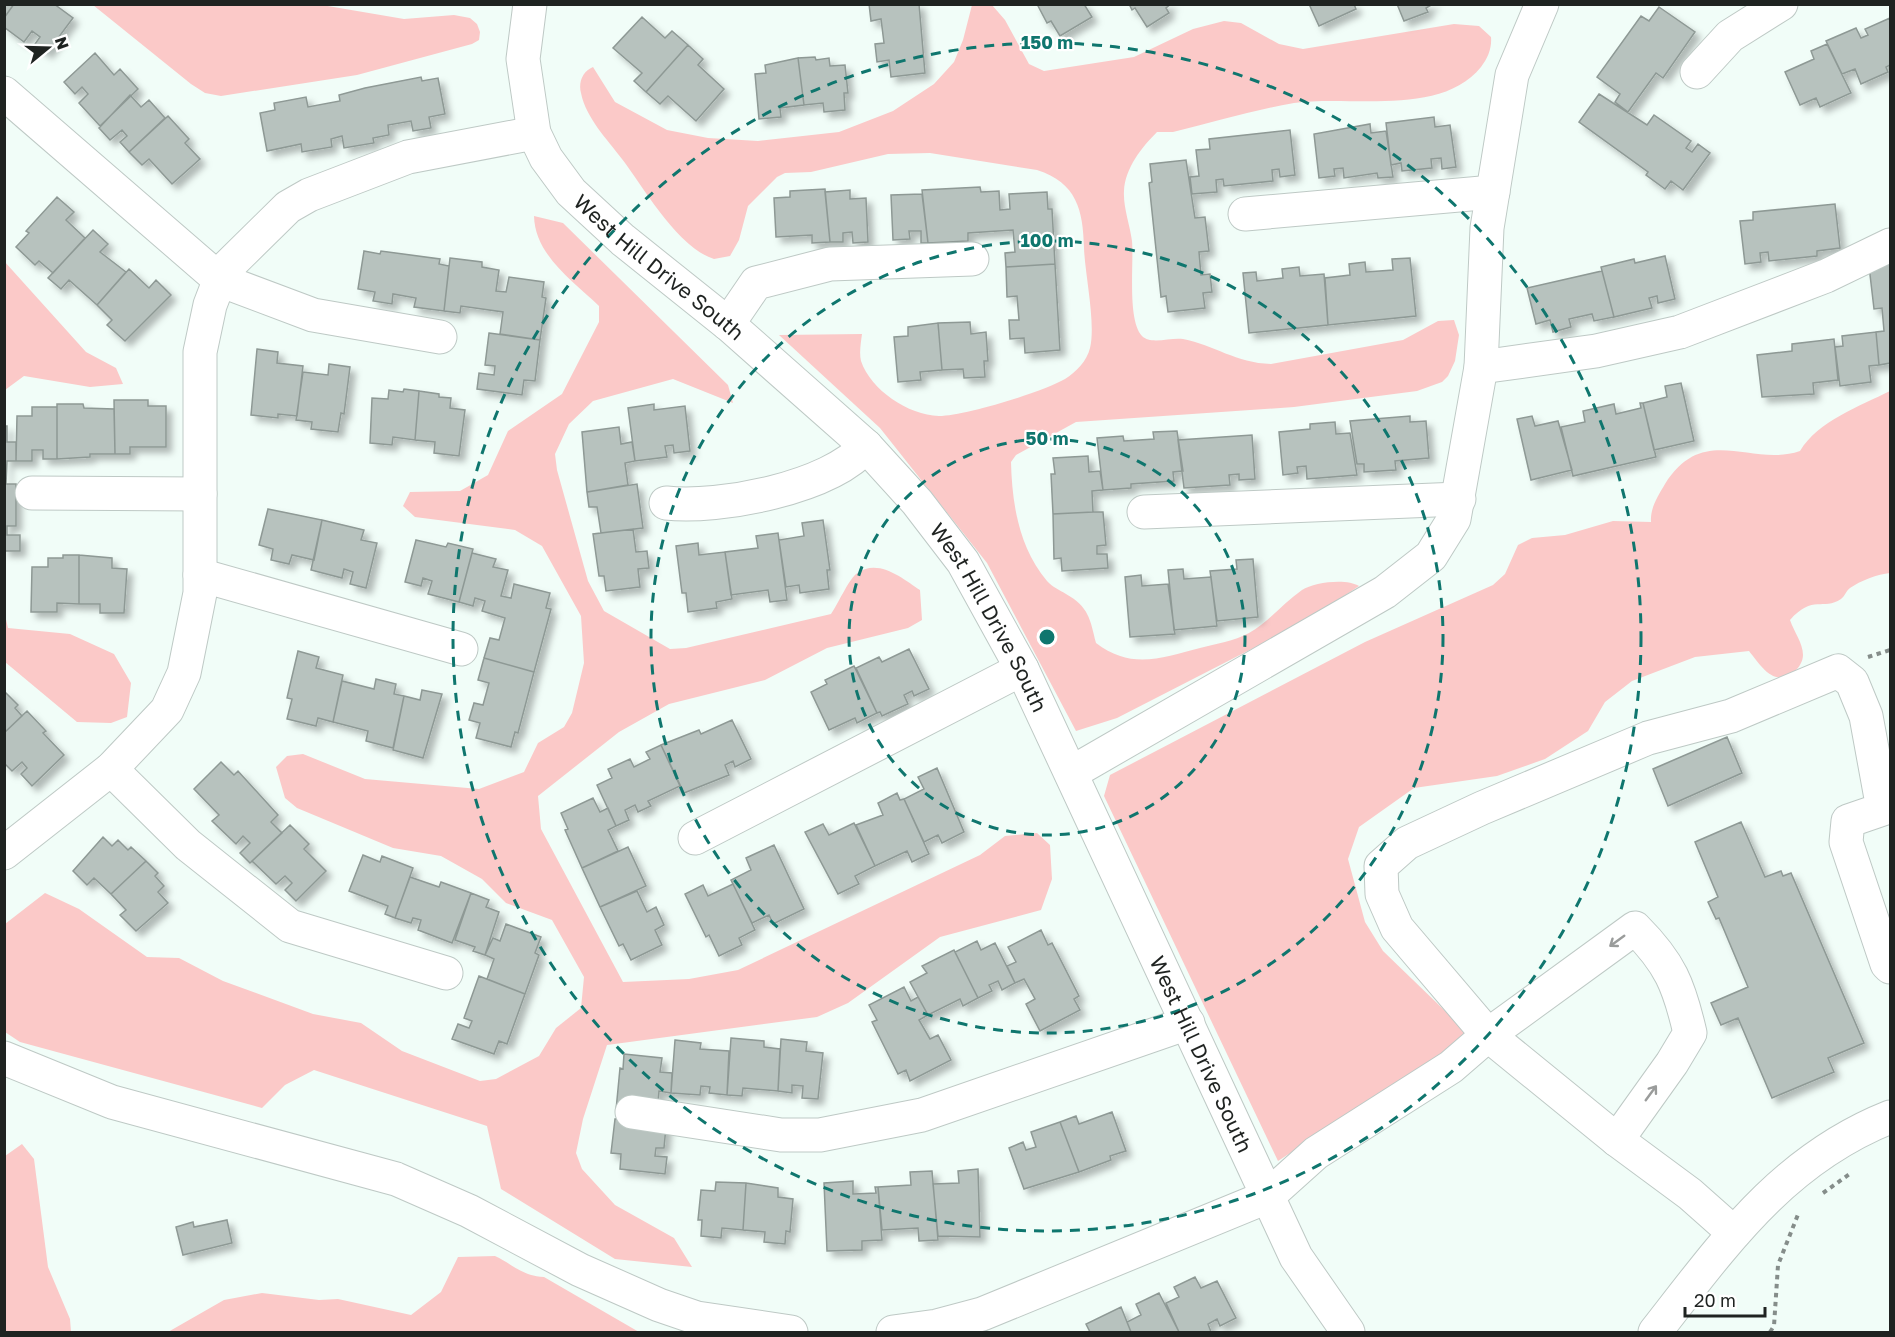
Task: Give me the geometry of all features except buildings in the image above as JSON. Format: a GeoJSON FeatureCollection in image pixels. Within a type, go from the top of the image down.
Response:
{"type":"FeatureCollection","features":[{"type":"Feature","properties":{"kind":"street","name":"West Hill Drive South"},"geometry":{"type":"LineString","coordinates":[[530,4],[523,59],[534,133],[546,158],[571,192],[623,240],[728,324],[866,446],[917,502],[963,562],[1022,669],[1296,1257],[1348,1332]]}},
{"type":"Feature","properties":{"kind":"street"},"geometry":{"type":"LineString","coordinates":[[1071,773],[1385,592],[1431,556],[1454,519],[1481,367],[1487,228],[1512,75],[1542,4]]}},
{"type":"Feature","properties":{"kind":"street"},"geometry":{"type":"LineString","coordinates":[[1697,72],[1730,36],[1781,4]]}},
{"type":"Feature","properties":{"kind":"street"},"geometry":{"type":"LineString","coordinates":[[4,93],[220,280],[313,315],[440,337]]}},
{"type":"Feature","properties":{"kind":"street"},"geometry":{"type":"LineString","coordinates":[[9,841],[111,769],[167,710],[180,682],[200,594],[201,352],[210,305],[223,271],[288,207],[309,195],[408,157],[534,133]]}},
{"type":"Feature","properties":{"kind":"street"},"geometry":{"type":"LineString","coordinates":[[1245,214],[1493,192]]}},
{"type":"Feature","properties":{"kind":"street"},"geometry":{"type":"LineString","coordinates":[[1481,367],[1596,351],[1680,332],[1826,276],[1890,245]]}},
{"type":"Feature","properties":{"kind":"street"},"geometry":{"type":"LineString","coordinates":[[728,324],[756,283],[830,264],[972,260]]}},
{"type":"Feature","properties":{"kind":"street"},"geometry":{"type":"LineString","coordinates":[[666,503],[692,506],[717,504],[814,480],[857,457],[866,446]]}},
{"type":"Feature","properties":{"kind":"street"},"geometry":{"type":"LineString","coordinates":[[32,493],[200,495]]}},
{"type":"Feature","properties":{"kind":"street"},"geometry":{"type":"LineString","coordinates":[[1144,512],[1459,499]]}},
{"type":"Feature","properties":{"kind":"street"},"geometry":{"type":"LineString","coordinates":[[200,576],[461,649]]}},
{"type":"Feature","properties":{"kind":"street"},"geometry":{"type":"LineString","coordinates":[[695,838],[1022,669]]}},
{"type":"Feature","properties":{"kind":"street"},"geometry":{"type":"LineString","coordinates":[[1734,1233],[1690,1194],[1617,1140],[1488,1035],[1397,928],[1383,894],[1381,866],[1407,843],[1482,808],[1647,738],[1731,716],[1838,672],[1852,682],[1866,716],[1883,809],[1848,821],[1846,842],[1887,964],[1890,967]]}},
{"type":"Feature","properties":{"kind":"street"},"geometry":{"type":"LineString","coordinates":[[111,769],[188,845],[290,926],[446,973]]}},
{"type":"Feature","properties":{"kind":"street"},"geometry":{"type":"LineString","coordinates":[[893,1332],[938,1326],[982,1314],[1267,1197],[1316,1153],[1451,1067],[1488,1035],[1635,928],[1660,953],[1681,996],[1690,1033],[1672,1063],[1617,1140]]}},
{"type":"Feature","properties":{"kind":"street"},"geometry":{"type":"LineString","coordinates":[[632,1112],[781,1135],[819,1135],[922,1115],[1188,1023]]}},
{"type":"Feature","properties":{"kind":"street"},"geometry":{"type":"LineString","coordinates":[[4,1058],[112,1102],[396,1179],[469,1210],[580,1270],[658,1305],[697,1317],[790,1332]]}},
{"type":"Feature","properties":{"kind":"street"},"geometry":{"type":"LineString","coordinates":[[1655,1332],[1734,1233],[1771,1192],[1839,1140],[1890,1117]]}},
{"type":"Feature","properties":{"kind":"path"},"geometry":{"type":"LineString","coordinates":[[1818,1196],[1854,1171]]}},
{"type":"Feature","properties":{"kind":"path"},"geometry":{"type":"LineString","coordinates":[[1770,1332],[1774,1326],[1778,1265],[1800,1209]]}},
{"type":"Feature","properties":{"kind":"shaded area"},"geometry":{"type":"Polygon","coordinates":[[[316,4],[404,19],[454,15],[470,18],[477,24],[480,32],[479,40],[472,44],[357,75],[221,96],[205,93],[191,84],[93,5],[316,4]]]}},
{"type":"Feature","properties":{"kind":"shaded area"},"geometry":{"type":"Polygon","coordinates":[[[972,5],[992,5],[1005,20],[1029,64],[1044,71],[1134,57],[1193,29],[1224,21],[1241,23],[1279,44],[1303,49],[1454,24],[1479,26],[1491,37],[1489,53],[1481,67],[1464,83],[1443,93],[1393,101],[1316,101],[1263,109],[1173,132],[1157,132],[1135,158],[1127,174],[1124,197],[1132,241],[1134,318],[1137,328],[1146,339],[1183,339],[1247,361],[1271,364],[1403,340],[1438,321],[1454,320],[1459,335],[1455,361],[1448,376],[1442,382],[1417,391],[1294,407],[1076,422],[1016,455],[1011,462],[1015,509],[1024,540],[1037,568],[1049,583],[1074,599],[1084,609],[1090,620],[1096,643],[1122,657],[1160,658],[1231,640],[1256,629],[1307,587],[1339,582],[1359,586],[1310,619],[1117,718],[1076,731],[987,563],[880,428],[779,335],[862,334],[861,361],[873,382],[903,406],[927,415],[951,415],[984,408],[1040,390],[1065,379],[1084,362],[1089,353],[1092,338],[1082,222],[1069,190],[1061,182],[1037,170],[930,153],[888,154],[811,172],[785,173],[777,177],[748,206],[739,240],[730,256],[714,259],[688,243],[663,216],[592,120],[580,89],[584,74],[593,67],[615,102],[667,130],[708,138],[758,141],[839,132],[893,111],[934,84],[954,62],[963,40],[972,5]]]}},
{"type":"Feature","properties":{"kind":"shaded area"},"geometry":{"type":"Polygon","coordinates":[[[534,216],[563,223],[728,385],[733,403],[673,379],[593,401],[569,424],[555,454],[557,470],[588,581],[604,611],[670,649],[686,648],[831,614],[853,577],[864,569],[873,568],[890,572],[920,590],[922,620],[908,628],[827,648],[765,680],[669,704],[619,732],[538,796],[541,829],[623,982],[689,979],[738,970],[980,855],[1005,836],[1037,833],[1050,845],[1052,879],[1041,910],[940,937],[848,1003],[817,1017],[607,1045],[583,1119],[576,1153],[582,1169],[615,1205],[674,1238],[692,1267],[615,1259],[501,1189],[487,1126],[314,1070],[285,1085],[262,1108],[20,1042],[5,1032],[5,924],[45,893],[79,909],[147,957],[179,958],[223,981],[313,1014],[361,1023],[402,1051],[480,1081],[496,1079],[539,1056],[556,1028],[581,1008],[584,977],[552,920],[506,903],[482,879],[441,856],[393,848],[297,808],[285,798],[276,767],[287,756],[303,754],[365,779],[479,789],[524,772],[538,743],[564,727],[572,713],[584,663],[581,616],[542,546],[515,530],[415,517],[403,506],[410,492],[460,491],[488,475],[508,431],[562,394],[599,322],[599,306],[548,255],[536,230],[534,216]]]}},
{"type":"Feature","properties":{"kind":"shaded area"},"geometry":{"type":"Polygon","coordinates":[[[4,261],[86,352],[116,368],[123,384],[90,387],[24,376],[5,390],[4,261]]]}},
{"type":"Feature","properties":{"kind":"shaded area"},"geometry":{"type":"Polygon","coordinates":[[[1890,391],[1890,573],[1859,583],[1835,602],[1805,607],[1790,620],[1803,651],[1802,660],[1794,672],[1780,678],[1774,676],[1763,668],[1749,651],[1695,657],[1632,681],[1605,702],[1588,731],[1545,759],[1497,776],[1414,788],[1359,827],[1348,859],[1365,922],[1383,951],[1470,1035],[1278,1161],[1104,796],[1110,775],[1365,642],[1493,585],[1505,574],[1518,545],[1532,538],[1565,535],[1613,521],[1651,522],[1653,507],[1665,484],[1680,465],[1696,455],[1712,451],[1782,455],[1800,451],[1817,431],[1828,423],[1890,391]]]}},
{"type":"Feature","properties":{"kind":"shaded area"},"geometry":{"type":"Polygon","coordinates":[[[5,615],[8,628],[70,634],[114,654],[131,683],[127,717],[111,723],[77,722],[5,662],[5,615]]]}},
{"type":"Feature","properties":{"kind":"shaded area"},"geometry":{"type":"Polygon","coordinates":[[[22,1144],[34,1159],[48,1267],[70,1319],[71,1332],[5,1332],[5,1156],[22,1144]]]}},
{"type":"Feature","properties":{"kind":"shaded area"},"geometry":{"type":"Polygon","coordinates":[[[495,1256],[524,1272],[544,1277],[639,1332],[168,1332],[224,1300],[262,1293],[319,1300],[338,1299],[411,1315],[441,1292],[458,1257],[495,1256]]]}}]}
